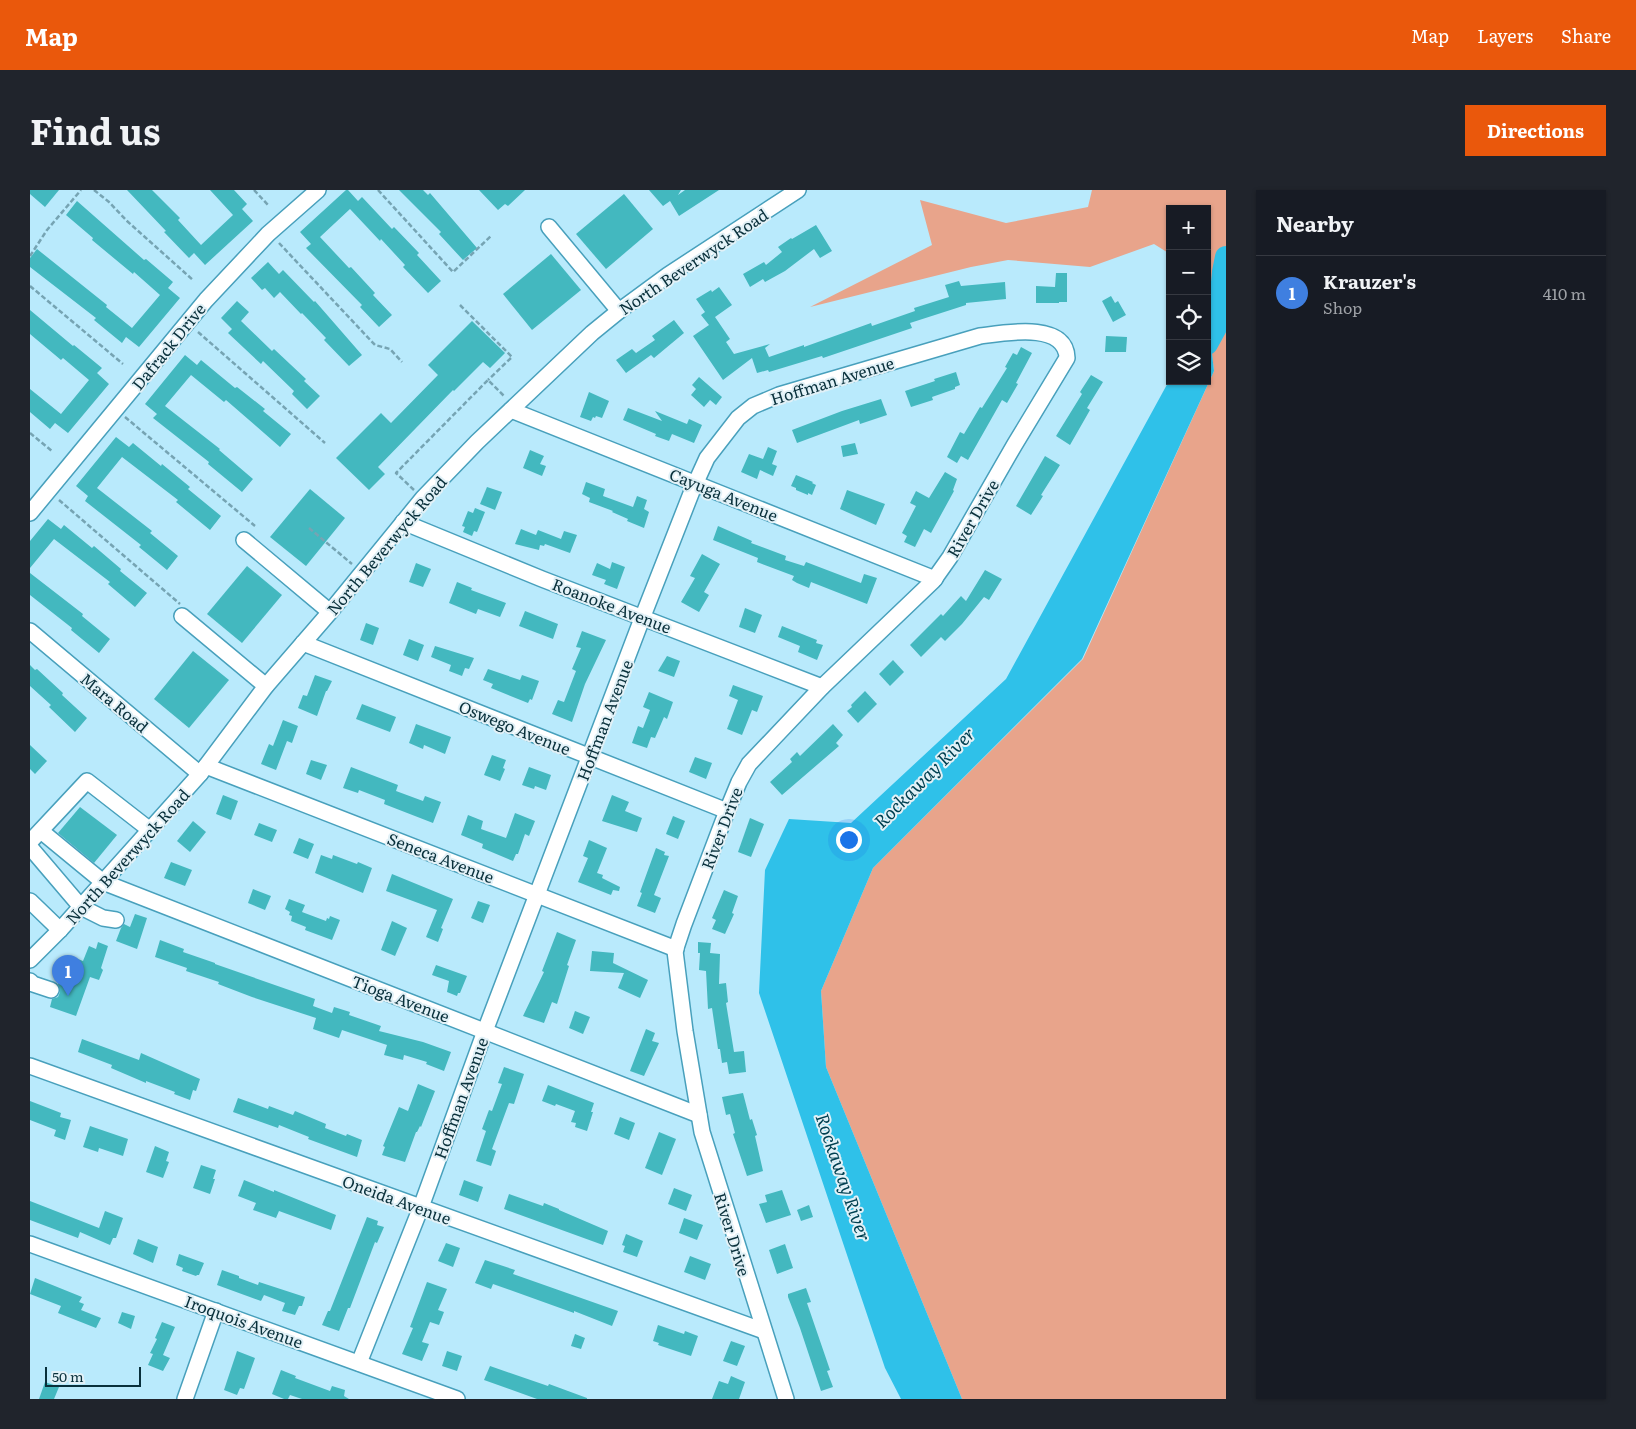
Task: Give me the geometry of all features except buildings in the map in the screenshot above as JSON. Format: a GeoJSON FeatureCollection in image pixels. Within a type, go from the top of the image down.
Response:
{"type":"FeatureCollection","features":[{"type":"Feature","properties":{"kind":"street","name":"Dafrack Drive"},"geometry":{"type":"LineString","coordinates":[[30,513],[206,300],[268,234],[318,190]]}},
{"type":"Feature","properties":{"kind":"street","name":"North Beverwyck Road"},"geometry":{"type":"LineString","coordinates":[[30,960],[81,907],[203,770],[266,686],[330,612],[423,498],[477,442],[592,333],[619,311],[668,275],[793,191]]}},
{"type":"Feature","properties":{"kind":"street"},"geometry":{"type":"LineString","coordinates":[[549,228],[619,311]]}},
{"type":"Feature","properties":{"kind":"street","name":"Hoffman Avenue"},"geometry":{"type":"LineString","coordinates":[[359,1363],[421,1208],[485,1031],[642,616],[707,458],[738,418],[753,406],[779,395],[980,336],[1008,332],[1038,332],[1062,342],[1067,349],[1067,355]]}},
{"type":"Feature","properties":{"kind":"street","name":"River Drive"},"geometry":{"type":"LineString","coordinates":[[786,1399],[705,1141],[685,1031],[676,949],[727,811],[749,764],[822,687],[935,578],[950,557],[1067,358],[1067,355]]}},
{"type":"Feature","properties":{"kind":"street","name":"Cayuga Avenue"},"geometry":{"type":"LineString","coordinates":[[513,408],[935,578]]}},
{"type":"Feature","properties":{"kind":"street","name":"Roanoke Avenue"},"geometry":{"type":"LineString","coordinates":[[403,522],[542,579],[822,687]]}},
{"type":"Feature","properties":{"kind":"street"},"geometry":{"type":"LineString","coordinates":[[244,540],[330,612]]}},
{"type":"Feature","properties":{"kind":"street"},"geometry":{"type":"LineString","coordinates":[[184,613],[266,686]]}},
{"type":"Feature","properties":{"kind":"street","name":"Mara Road"},"geometry":{"type":"LineString","coordinates":[[30,631],[203,770]]}},
{"type":"Feature","properties":{"kind":"street","name":"Oswego Avenue"},"geometry":{"type":"LineString","coordinates":[[303,643],[727,811]]}},
{"type":"Feature","properties":{"kind":"street","name":"Seneca Avenue"},"geometry":{"type":"LineString","coordinates":[[203,770],[676,949]]}},
{"type":"Feature","properties":{"kind":"street"},"geometry":{"type":"LineString","coordinates":[[30,842],[87,781],[150,830]]}},
{"type":"Feature","properties":{"kind":"street","name":"Tioga Avenue"},"geometry":{"type":"LineString","coordinates":[[41,831],[103,882],[699,1115]]}},
{"type":"Feature","properties":{"kind":"street"},"geometry":{"type":"LineString","coordinates":[[30,847],[81,907],[104,918],[116,920]]}},
{"type":"Feature","properties":{"kind":"street"},"geometry":{"type":"LineString","coordinates":[[30,901],[60,930]]}},
{"type":"Feature","properties":{"kind":"street"},"geometry":{"type":"LineString","coordinates":[[30,981],[33,984],[51,990]]}},
{"type":"Feature","properties":{"kind":"street","name":"Oneida Avenue"},"geometry":{"type":"LineString","coordinates":[[30,1066],[764,1331]]}},
{"type":"Feature","properties":{"kind":"street","name":"Iroquois Avenue"},"geometry":{"type":"LineString","coordinates":[[30,1244],[458,1399]]}},
{"type":"Feature","properties":{"kind":"street"},"geometry":{"type":"LineString","coordinates":[[185,1399],[216,1311]]}},
{"type":"Feature","properties":{"kind":"path"},"geometry":{"type":"LineString","coordinates":[[30,256],[47,230],[80,190]]}},
{"type":"Feature","properties":{"kind":"path"},"geometry":{"type":"LineString","coordinates":[[94,190],[193,280]]}},
{"type":"Feature","properties":{"kind":"path"},"geometry":{"type":"LineString","coordinates":[[254,190],[268,205]]}},
{"type":"Feature","properties":{"kind":"path"},"geometry":{"type":"LineString","coordinates":[[378,190],[453,272],[492,235]]}},
{"type":"Feature","properties":{"kind":"path"},"geometry":{"type":"LineString","coordinates":[[268,234],[285,248],[375,345],[390,349],[402,362]]}},
{"type":"Feature","properties":{"kind":"path"},"geometry":{"type":"LineString","coordinates":[[30,286],[123,364]]}},
{"type":"Feature","properties":{"kind":"path"},"geometry":{"type":"LineString","coordinates":[[423,498],[396,473],[512,357],[460,305]]}},
{"type":"Feature","properties":{"kind":"path"},"geometry":{"type":"LineString","coordinates":[[187,322],[325,443]]}},
{"type":"Feature","properties":{"kind":"path"},"geometry":{"type":"LineString","coordinates":[[488,380],[513,408]]}},
{"type":"Feature","properties":{"kind":"path"},"geometry":{"type":"LineString","coordinates":[[116,409],[255,526]]}},
{"type":"Feature","properties":{"kind":"path"},"geometry":{"type":"LineString","coordinates":[[30,433],[52,451]]}},
{"type":"Feature","properties":{"kind":"path"},"geometry":{"type":"LineString","coordinates":[[49,491],[184,613]]}},
{"type":"Feature","properties":{"kind":"path"},"geometry":{"type":"LineString","coordinates":[[309,528],[362,572]]}},
{"type":"Feature","properties":{"kind":"shaded area"},"geometry":{"type":"Polygon","coordinates":[[[1092,190],[1226,190],[1226,1399],[962,1399],[826,1067],[821,991],[873,868],[1083,659],[1208,385],[1211,385],[1211,378],[1214,371],[1211,345],[1211,205],[1166,205],[1166,252],[1154,244],[1090,267],[1008,260],[971,267],[810,307],[932,245],[920,200],[1006,223],[1088,207],[1092,190]]]}},
{"type":"Feature","properties":{"kind":"water"},"geometry":{"type":"Polygon","coordinates":[[[1211,345],[1214,371],[1211,378],[1211,345]]]}},
{"type":"Feature","properties":{"kind":"water"},"geometry":{"type":"Polygon","coordinates":[[[1167,385],[1208,385],[1082,659],[873,868],[821,991],[826,1067],[962,1399],[901,1399],[885,1368],[759,993],[765,870],[789,819],[851,823],[1006,679],[1167,385]]]}},
{"type":"Feature","properties":{"kind":"waterway","name":"Rockaway River"},"geometry":{"type":"LineString","coordinates":[[1209,340],[1218,324],[1226,257]]}},
{"type":"Feature","properties":{"kind":"place","name":"Krauzer's"},"geometry":{"type":"Point","coordinates":[68,996]}}]}
